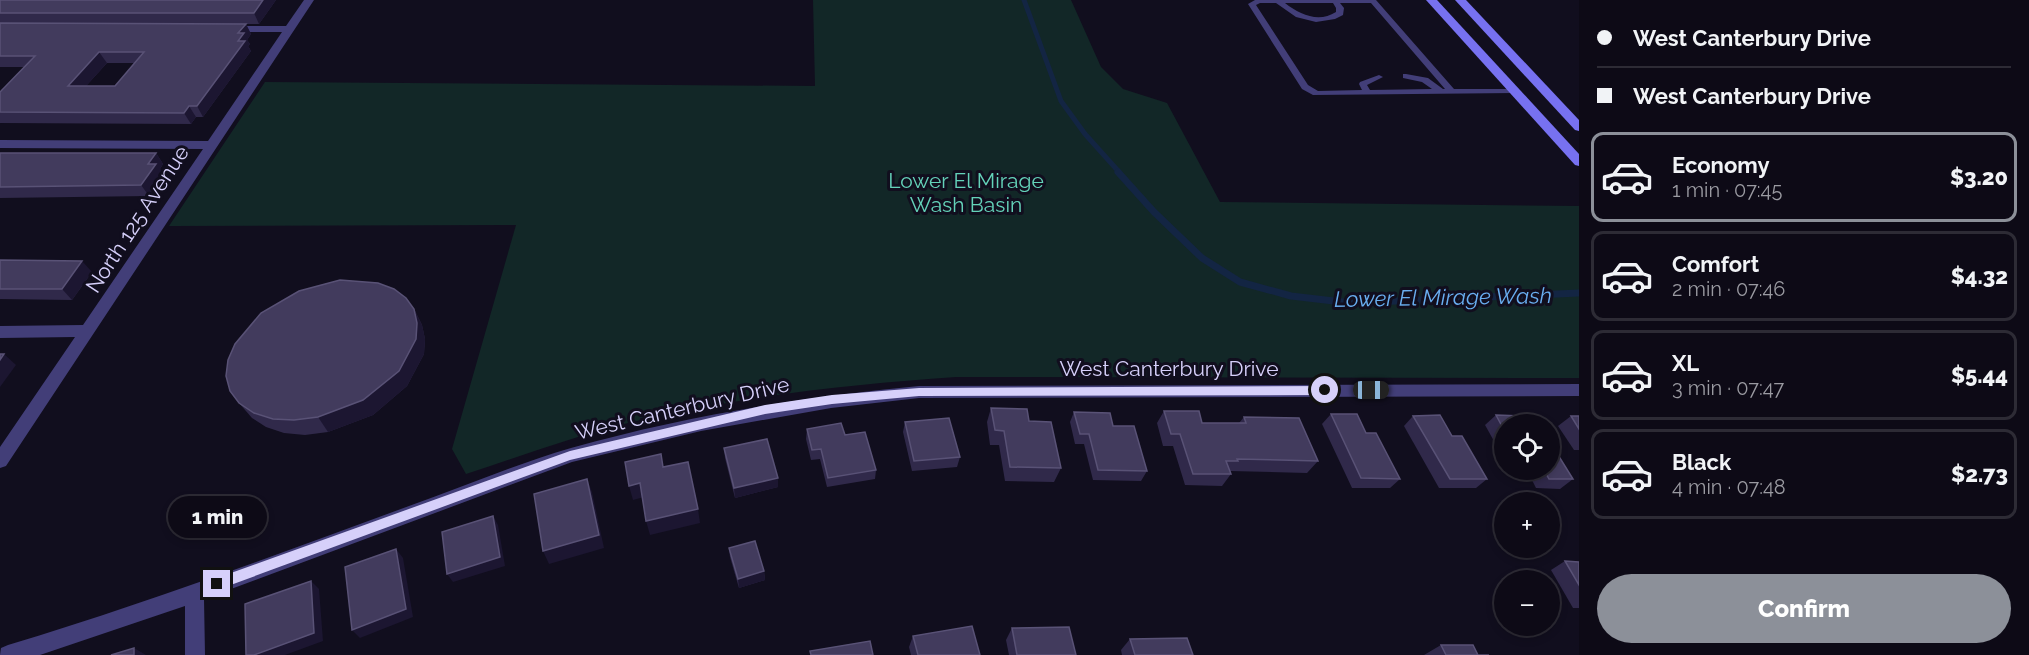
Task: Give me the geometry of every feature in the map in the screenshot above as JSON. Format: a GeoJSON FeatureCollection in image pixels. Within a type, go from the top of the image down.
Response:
{"type":"FeatureCollection","features":[{"type":"Feature","properties":{"kind":"main road"},"geometry":{"type":"LineString","coordinates":[[1431,0],[1579,162]]}},
{"type":"Feature","properties":{"kind":"main road"},"geometry":{"type":"LineString","coordinates":[[1460,0],[1579,127]]}},
{"type":"Feature","properties":{"kind":"street","name":"North 125 Avenue"},"geometry":{"type":"LineString","coordinates":[[0,461],[309,0]]}},
{"type":"Feature","properties":{"kind":"street"},"geometry":{"type":"LineString","coordinates":[[219,29],[289,29]]}},
{"type":"Feature","properties":{"kind":"street"},"geometry":{"type":"LineString","coordinates":[[0,144],[211,145]]}},
{"type":"Feature","properties":{"kind":"street"},"geometry":{"type":"LineString","coordinates":[[0,332],[88,331]]}},
{"type":"Feature","properties":{"kind":"street","name":"West Canterbury Drive"},"geometry":{"type":"LineString","coordinates":[[8,655],[67,638],[570,456],[765,410],[823,401],[919,392],[1579,390]]}},
{"type":"Feature","properties":{"kind":"street"},"geometry":{"type":"LineString","coordinates":[[195,592],[195,655]]}},
{"type":"Feature","properties":{"kind":"lane"},"geometry":{"type":"LineString","coordinates":[[1452,92],[1372,0],[1259,1],[1252,4],[1252,9],[1305,87],[1316,93],[1366,93],[1452,92],[1515,91]]}},
{"type":"Feature","properties":{"kind":"lane"},"geometry":{"type":"LineString","coordinates":[[1278,1],[1297,15],[1321,19],[1336,17],[1340,13],[1335,1]]}},
{"type":"Feature","properties":{"kind":"lane"},"geometry":{"type":"LineString","coordinates":[[1406,76],[1425,80],[1441,92]]}},
{"type":"Feature","properties":{"kind":"lane"},"geometry":{"type":"LineString","coordinates":[[1366,93],[1363,84],[1379,77]]}},
{"type":"Feature","properties":{"kind":"green space","name":"Lower El Mirage Wash Basin"},"geometry":{"type":"Polygon","coordinates":[[[813,0],[1071,0],[1101,67],[1123,89],[1167,103],[1220,202],[1579,206],[1579,378],[956,377],[917,380],[799,392],[683,411],[600,430],[466,474],[452,449],[516,225],[169,226],[265,82],[815,86],[813,0]]]}},
{"type":"Feature","properties":{"kind":"building"},"geometry":{"type":"Polygon","coordinates":[[[0,0],[263,0],[254,13],[0,13],[0,0]]]}},
{"type":"Feature","properties":{"kind":"building"},"geometry":{"type":"Polygon","coordinates":[[[0,23],[246,24],[238,33],[244,33],[238,41],[245,41],[197,106],[189,106],[184,113],[0,112],[0,92],[35,56],[0,56],[0,23]],[[99,52],[68,86],[115,86],[144,52],[99,52]]]}},
{"type":"Feature","properties":{"kind":"building"},"geometry":{"type":"Polygon","coordinates":[[[0,153],[156,153],[148,164],[156,164],[141,185],[0,187],[0,153]]]}},
{"type":"Feature","properties":{"kind":"building"},"geometry":{"type":"Polygon","coordinates":[[[0,260],[82,261],[62,289],[0,289],[0,260]]]}},
{"type":"Feature","properties":{"kind":"building"},"geometry":{"type":"Polygon","coordinates":[[[340,280],[378,283],[394,289],[406,298],[414,309],[417,323],[416,339],[399,371],[363,400],[318,417],[294,420],[273,419],[254,413],[239,403],[230,391],[226,376],[228,360],[235,344],[261,313],[299,291],[340,280]]]}},
{"type":"Feature","properties":{"kind":"building"},"geometry":{"type":"Polygon","coordinates":[[[991,408],[1027,409],[1029,421],[1051,422],[1061,468],[1010,467],[1004,431],[995,430],[991,408]]]}},
{"type":"Feature","properties":{"kind":"building"},"geometry":{"type":"Polygon","coordinates":[[[1164,411],[1199,411],[1202,423],[1246,423],[1244,417],[1299,418],[1318,461],[1237,459],[1238,461],[1226,461],[1231,474],[1193,474],[1180,434],[1171,434],[1164,411]]]}},
{"type":"Feature","properties":{"kind":"building"},"geometry":{"type":"Polygon","coordinates":[[[1074,412],[1110,413],[1113,426],[1134,426],[1147,471],[1098,470],[1089,434],[1080,434],[1074,412]]]}},
{"type":"Feature","properties":{"kind":"building"},"geometry":{"type":"Polygon","coordinates":[[[1331,414],[1357,414],[1366,433],[1376,433],[1400,479],[1361,478],[1331,414]]]}},
{"type":"Feature","properties":{"kind":"building"},"geometry":{"type":"Polygon","coordinates":[[[1440,415],[1452,436],[1462,436],[1487,479],[1450,479],[1413,416],[1440,415]]]}},
{"type":"Feature","properties":{"kind":"building"},"geometry":{"type":"Polygon","coordinates":[[[1571,416],[1579,416],[1579,429],[1571,416]]]}},
{"type":"Feature","properties":{"kind":"building"},"geometry":{"type":"Polygon","coordinates":[[[949,418],[960,457],[914,461],[905,422],[949,418]]]}},
{"type":"Feature","properties":{"kind":"building"},"geometry":{"type":"Polygon","coordinates":[[[841,423],[845,435],[865,432],[876,470],[828,478],[821,449],[812,450],[807,429],[841,423]]]}},
{"type":"Feature","properties":{"kind":"building"},"geometry":{"type":"Polygon","coordinates":[[[767,439],[778,478],[734,488],[724,448],[767,439]]]}},
{"type":"Feature","properties":{"kind":"building"},"geometry":{"type":"Polygon","coordinates":[[[661,454],[663,467],[688,462],[698,509],[646,521],[640,483],[629,486],[625,462],[661,454]]]}},
{"type":"Feature","properties":{"kind":"building"},"geometry":{"type":"Polygon","coordinates":[[[1560,458],[1573,479],[1560,479],[1560,458]]]}},
{"type":"Feature","properties":{"kind":"building"},"geometry":{"type":"Polygon","coordinates":[[[587,479],[599,535],[543,551],[534,494],[587,479]]]}},
{"type":"Feature","properties":{"kind":"building"},"geometry":{"type":"Polygon","coordinates":[[[493,516],[500,557],[447,574],[442,532],[493,516]]]}},
{"type":"Feature","properties":{"kind":"building"},"geometry":{"type":"Polygon","coordinates":[[[755,541],[764,571],[738,579],[729,548],[755,541]]]}},
{"type":"Feature","properties":{"kind":"building"},"geometry":{"type":"Polygon","coordinates":[[[396,549],[406,609],[352,630],[345,567],[396,549]]]}},
{"type":"Feature","properties":{"kind":"building"},"geometry":{"type":"Polygon","coordinates":[[[1565,561],[1579,562],[1579,585],[1565,561]]]}},
{"type":"Feature","properties":{"kind":"building"},"geometry":{"type":"Polygon","coordinates":[[[311,581],[314,633],[254,655],[246,655],[245,604],[311,581]]]}},
{"type":"Feature","properties":{"kind":"building"},"geometry":{"type":"Polygon","coordinates":[[[972,626],[980,655],[918,655],[913,636],[972,626]]]}},
{"type":"Feature","properties":{"kind":"building"},"geometry":{"type":"Polygon","coordinates":[[[1069,627],[1076,655],[1017,655],[1012,628],[1069,627]]]}},
{"type":"Feature","properties":{"kind":"building"},"geometry":{"type":"Polygon","coordinates":[[[1187,638],[1193,655],[1135,655],[1130,639],[1187,638]]]}},
{"type":"Feature","properties":{"kind":"building"},"geometry":{"type":"Polygon","coordinates":[[[870,641],[873,655],[811,655],[810,651],[870,641]]]}},
{"type":"Feature","properties":{"kind":"building"},"geometry":{"type":"Polygon","coordinates":[[[1441,645],[1473,645],[1478,655],[1446,655],[1441,645]]]}},
{"type":"Feature","properties":{"kind":"building"},"geometry":{"type":"Polygon","coordinates":[[[134,648],[134,655],[111,655],[134,648]]]}},
{"type":"Feature","properties":{"kind":"waterway","name":"Lower El Mirage Wash"},"geometry":{"type":"LineString","coordinates":[[1024,0],[1061,101],[1085,134],[1120,173]]}},
{"type":"Feature","properties":{"kind":"waterway","name":"Lower El Mirage Wash"},"geometry":{"type":"LineString","coordinates":[[1118,172],[1154,212],[1202,258],[1240,282],[1291,296],[1351,303],[1579,293]]}},
{"type":"Feature","properties":{"kind":"route"},"geometry":{"type":"LineString","coordinates":[[217,584],[570,456],[765,410],[832,400],[919,392],[1325,390]]}}]}
